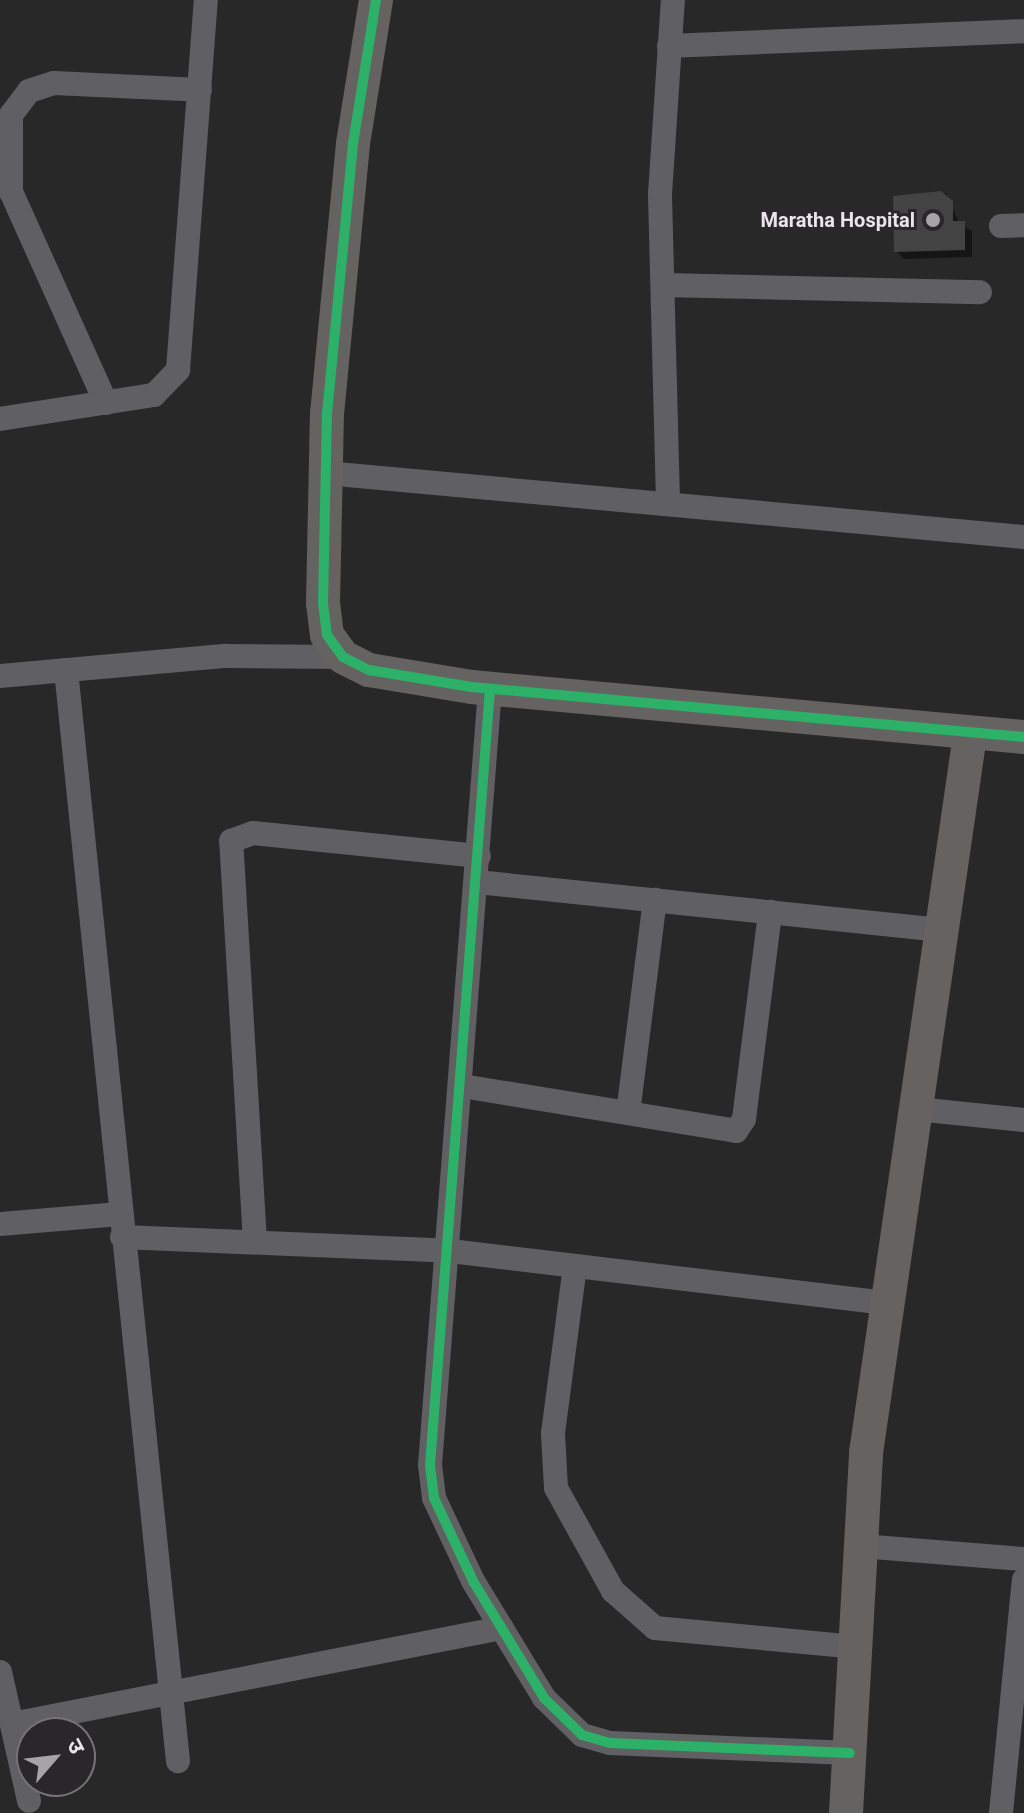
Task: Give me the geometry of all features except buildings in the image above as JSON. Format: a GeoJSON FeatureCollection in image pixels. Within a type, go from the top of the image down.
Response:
{"type":"FeatureCollection","features":[{"type":"Feature","properties":{"kind":"street"},"geometry":{"type":"LineString","coordinates":[[0,419],[154,395],[178,370],[206,0]]}},
{"type":"Feature","properties":{"kind":"street"},"geometry":{"type":"LineString","coordinates":[[343,657],[327,635],[323,603],[326,473],[340,248],[376,0]]}},
{"type":"Feature","properties":{"kind":"street"},"geometry":{"type":"LineString","coordinates":[[668,501],[663,285],[673,0]]}},
{"type":"Feature","properties":{"kind":"street"},"geometry":{"type":"LineString","coordinates":[[669,46],[1024,31]]}},
{"type":"Feature","properties":{"kind":"street"},"geometry":{"type":"LineString","coordinates":[[106,403],[11,192],[11,115],[29,91],[54,83],[200,90]]}},
{"type":"Feature","properties":{"kind":"street"},"geometry":{"type":"LineString","coordinates":[[663,285],[980,292]]}},
{"type":"Feature","properties":{"kind":"street"},"geometry":{"type":"LineString","coordinates":[[326,473],[668,501],[1024,537]]}},
{"type":"Feature","properties":{"kind":"street"},"geometry":{"type":"LineString","coordinates":[[0,676],[226,656],[343,657],[369,670],[490,689],[970,735],[1024,737]]}},
{"type":"Feature","properties":{"kind":"street"},"geometry":{"type":"LineString","coordinates":[[66,670],[178,1761]]}},
{"type":"Feature","properties":{"kind":"street"},"geometry":{"type":"LineString","coordinates":[[490,689],[450,1251],[430,1465],[434,1498],[502,1628],[544,1698],[582,1735],[610,1743],[850,1753]]}},
{"type":"Feature","properties":{"kind":"street"},"geometry":{"type":"LineString","coordinates":[[846,1813],[861,1546],[888,1303],[970,735]]}},
{"type":"Feature","properties":{"kind":"street"},"geometry":{"type":"LineString","coordinates":[[255,1242],[231,841],[253,833],[479,856]]}},
{"type":"Feature","properties":{"kind":"street"},"geometry":{"type":"LineString","coordinates":[[477,882],[942,930]]}},
{"type":"Feature","properties":{"kind":"street"},"geometry":{"type":"LineString","coordinates":[[628,1113],[655,900]]}},
{"type":"Feature","properties":{"kind":"street"},"geometry":{"type":"LineString","coordinates":[[462,1086],[628,1113],[743,1127],[770,912]]}},
{"type":"Feature","properties":{"kind":"street"},"geometry":{"type":"LineString","coordinates":[[916,1109],[1024,1120]]}},
{"type":"Feature","properties":{"kind":"street"},"geometry":{"type":"LineString","coordinates":[[0,1224],[121,1226],[255,1242],[450,1251],[888,1303]]}},
{"type":"Feature","properties":{"kind":"street"},"geometry":{"type":"LineString","coordinates":[[575,1266],[554,1473],[570,1523],[613,1591],[655,1628],[855,1647]]}},
{"type":"Feature","properties":{"kind":"street"},"geometry":{"type":"LineString","coordinates":[[861,1546],[1024,1559]]}},
{"type":"Feature","properties":{"kind":"street"},"geometry":{"type":"LineString","coordinates":[[1001,1813],[1018,1695],[1024,1580]]}},
{"type":"Feature","properties":{"kind":"street"},"geometry":{"type":"LineString","coordinates":[[12,1724],[502,1628]]}},
{"type":"Feature","properties":{"kind":"street"},"geometry":{"type":"LineString","coordinates":[[0,1672],[29,1801]]}},
{"type":"Feature","properties":{"kind":"cycle path"},"geometry":{"type":"LineString","coordinates":[[376,0],[353,144],[327,412],[323,603],[327,635],[343,657],[369,670],[472,687],[1024,737]]}},
{"type":"Feature","properties":{"kind":"cycle path"},"geometry":{"type":"LineString","coordinates":[[490,689],[430,1465],[434,1498],[473,1581],[544,1698],[582,1735],[610,1743],[850,1753]]}},
{"type":"Feature","properties":{"kind":"place","name":"Maratha Hospital"},"geometry":{"type":"Point","coordinates":[933,220]}}]}
